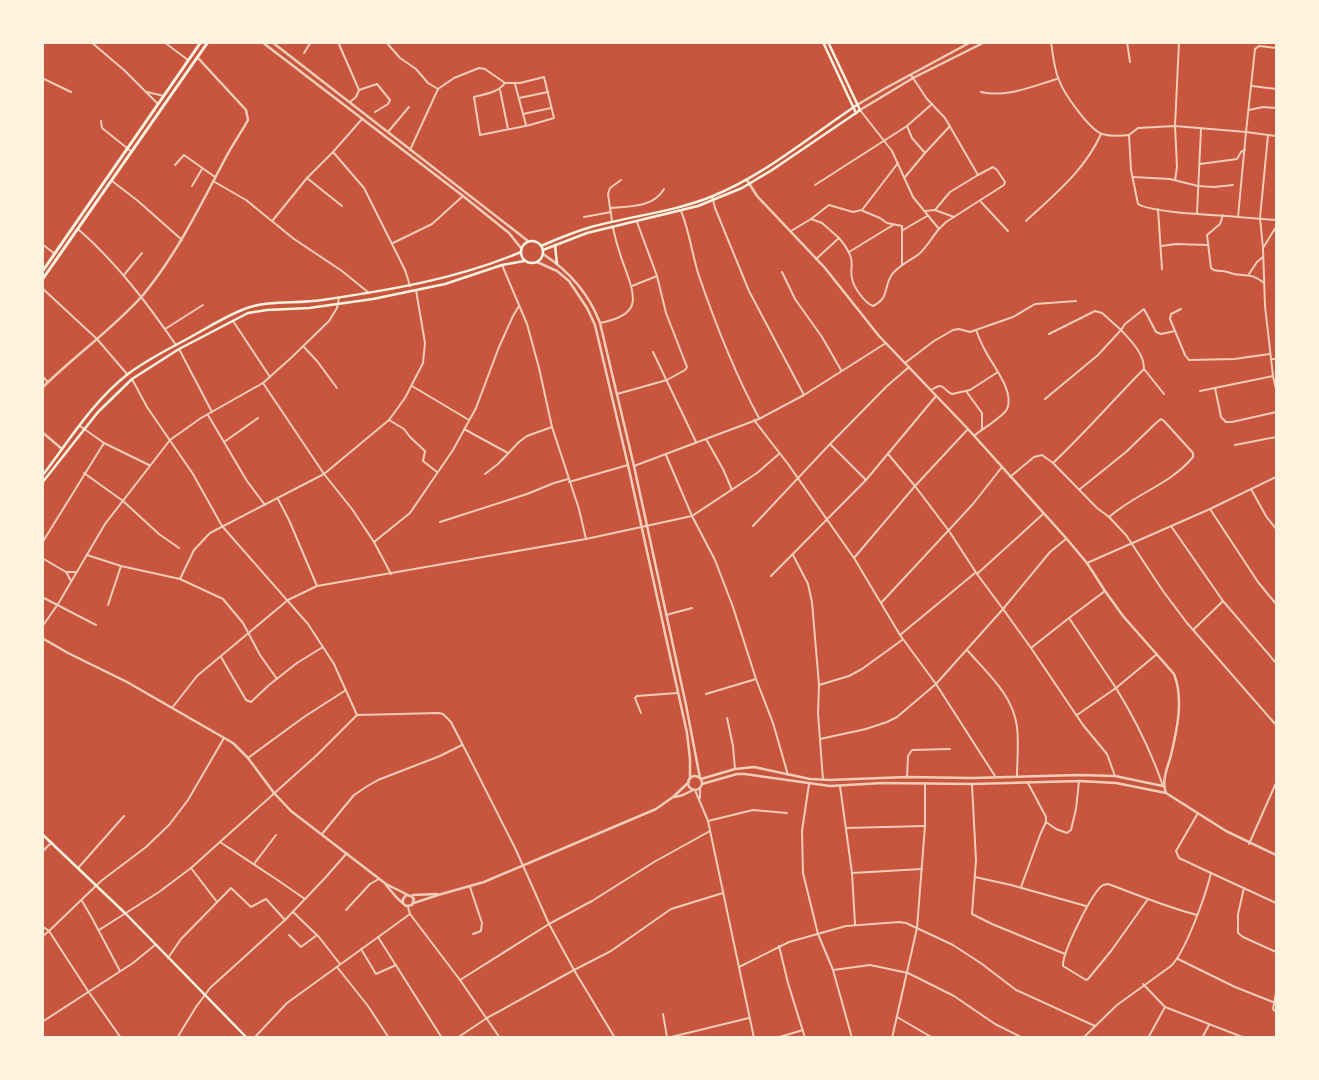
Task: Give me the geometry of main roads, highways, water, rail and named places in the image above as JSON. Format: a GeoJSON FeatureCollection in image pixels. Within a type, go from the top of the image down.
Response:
{"type":"FeatureCollection","features":[{"type":"Feature","properties":{"kind":"main road"},"geometry":{"type":"LineString","coordinates":[[42,280],[208,42]]}},
{"type":"Feature","properties":{"kind":"main road"},"geometry":{"type":"LineString","coordinates":[[823,42],[856,113]]}},
{"type":"Feature","properties":{"kind":"main road"},"geometry":{"type":"LineString","coordinates":[[543,250],[587,233],[681,211],[749,184],[856,113],[860,110],[828,42]]}},
{"type":"Feature","properties":{"kind":"main road"},"geometry":{"type":"LineString","coordinates":[[42,272],[201,43]]}},
{"type":"Feature","properties":{"kind":"main road"},"geometry":{"type":"LineString","coordinates":[[541,246],[590,227],[713,198],[747,180],[857,105]]}},
{"type":"Feature","properties":{"kind":"main road"},"geometry":{"type":"LineString","coordinates":[[819,132],[822,136]]}},
{"type":"Feature","properties":{"kind":"main road"},"geometry":{"type":"LineString","coordinates":[[42,476],[80,426],[111,390],[128,374],[157,355],[246,308],[369,294],[410,286],[495,263],[520,252],[528,242],[538,242],[543,250],[543,254],[538,262],[533,264],[524,261],[502,265],[445,284],[338,304],[301,309],[256,311],[233,321],[180,349],[132,379],[98,412],[42,483]]}},
{"type":"Feature","properties":{"kind":"main road"},"geometry":{"type":"LineString","coordinates":[[555,245],[557,264]]}},
{"type":"Feature","properties":{"kind":"main road"},"geometry":{"type":"LineString","coordinates":[[520,252],[524,261]]}},
{"type":"Feature","properties":{"kind":"main road"},"geometry":{"type":"LineString","coordinates":[[42,834],[79,867],[247,1038]]}}]}
